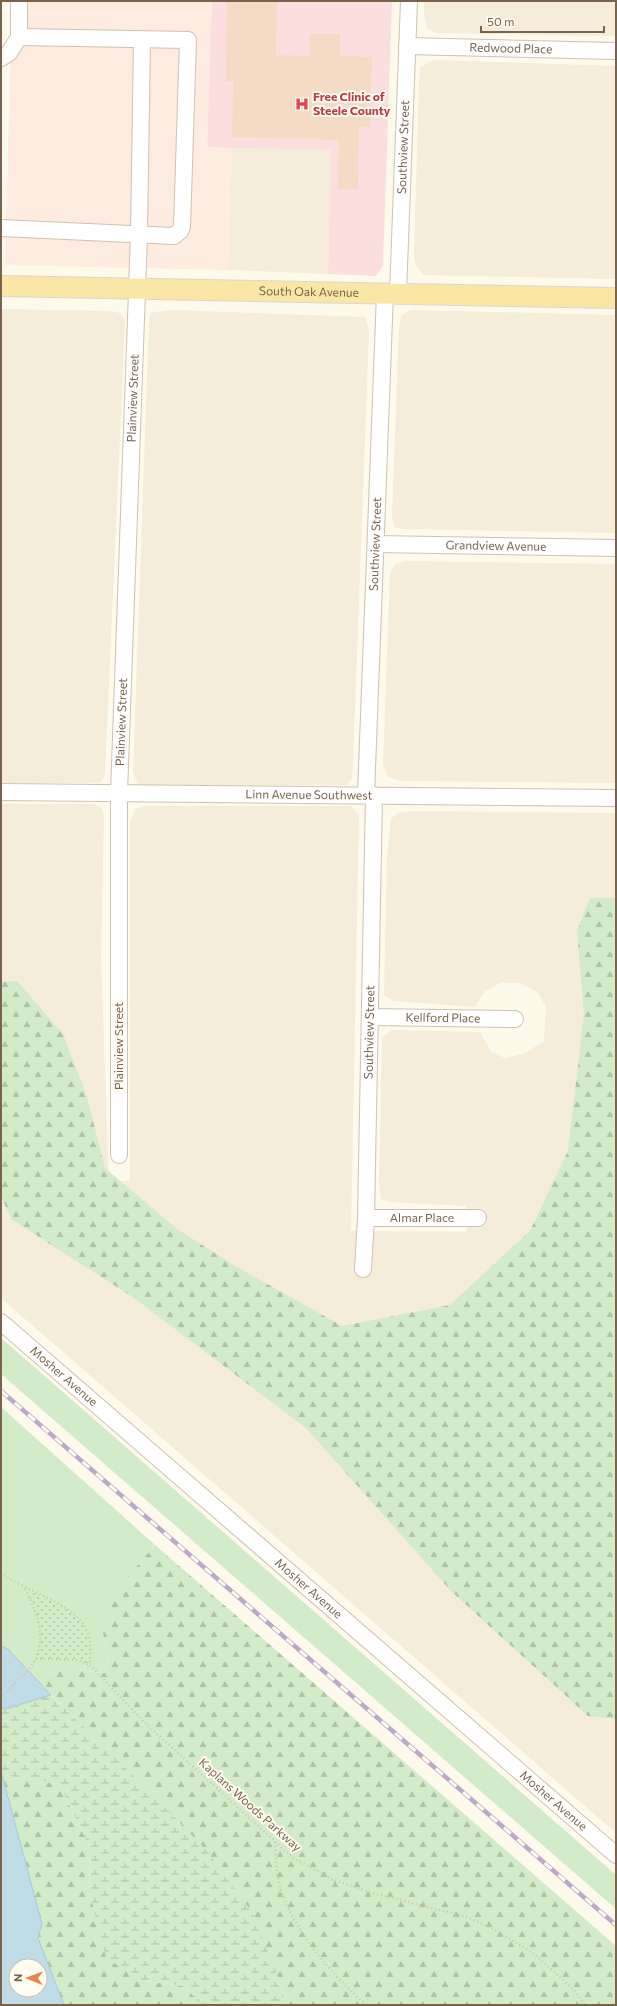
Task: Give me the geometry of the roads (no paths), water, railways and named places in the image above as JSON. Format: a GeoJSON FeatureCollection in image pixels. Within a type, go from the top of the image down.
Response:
{"type":"FeatureCollection","features":[{"type":"Feature","properties":{"kind":"main road","name":"South Oak Avenue"},"geometry":{"type":"LineString","coordinates":[[1,286],[616,298]]}},
{"type":"Feature","properties":{"kind":"street"},"geometry":{"type":"LineString","coordinates":[[1,58],[9,53],[19,37],[19,1]]}},
{"type":"Feature","properties":{"kind":"street","name":"Southview Street"},"geometry":{"type":"LineString","coordinates":[[363,1269],[366,1218],[370,1017],[370,795],[376,544],[407,46],[408,1]]}},
{"type":"Feature","properties":{"kind":"street"},"geometry":{"type":"LineString","coordinates":[[1,228],[174,236],[182,227],[188,40],[19,37]]}},
{"type":"Feature","properties":{"kind":"street","name":"Plainview Street"},"geometry":{"type":"LineString","coordinates":[[119,1155],[119,793],[140,235],[142,39]]}},
{"type":"Feature","properties":{"kind":"street","name":"Redwood Place"},"geometry":{"type":"LineString","coordinates":[[407,46],[616,50]]}},
{"type":"Feature","properties":{"kind":"street","name":"Grandview Avenue"},"geometry":{"type":"LineString","coordinates":[[376,544],[616,548]]}},
{"type":"Feature","properties":{"kind":"street","name":"Linn Avenue Southwest"},"geometry":{"type":"LineString","coordinates":[[1,792],[616,798]]}},
{"type":"Feature","properties":{"kind":"street","name":"Kellford Place"},"geometry":{"type":"LineString","coordinates":[[370,1017],[515,1019]]}},
{"type":"Feature","properties":{"kind":"street","name":"Almar Place"},"geometry":{"type":"LineString","coordinates":[[366,1218],[478,1218]]}},
{"type":"Feature","properties":{"kind":"street","name":"Mosher Avenue"},"geometry":{"type":"LineString","coordinates":[[1,1322],[616,1855]]}},
{"type":"Feature","properties":{"kind":"water"},"geometry":{"type":"Polygon","coordinates":[[[1,1646],[8,1649],[51,1695],[9,1708],[1,1708],[1,1646]]]}},
{"type":"Feature","properties":{"kind":"water"},"geometry":{"type":"Polygon","coordinates":[[[1,1771],[42,1924],[38,1938],[46,1958],[8,1958],[8,1998],[48,1998],[48,1964],[64,2005],[1,2005],[1,1771]]]}},
{"type":"Feature","properties":{"kind":"railway"},"geometry":{"type":"LineString","coordinates":[[1,1391],[616,1925]]}},
{"type":"Feature","properties":{"kind":"place","name":"Free Clinic of Steele County"},"geometry":{"type":"Point","coordinates":[302,104]}}]}
